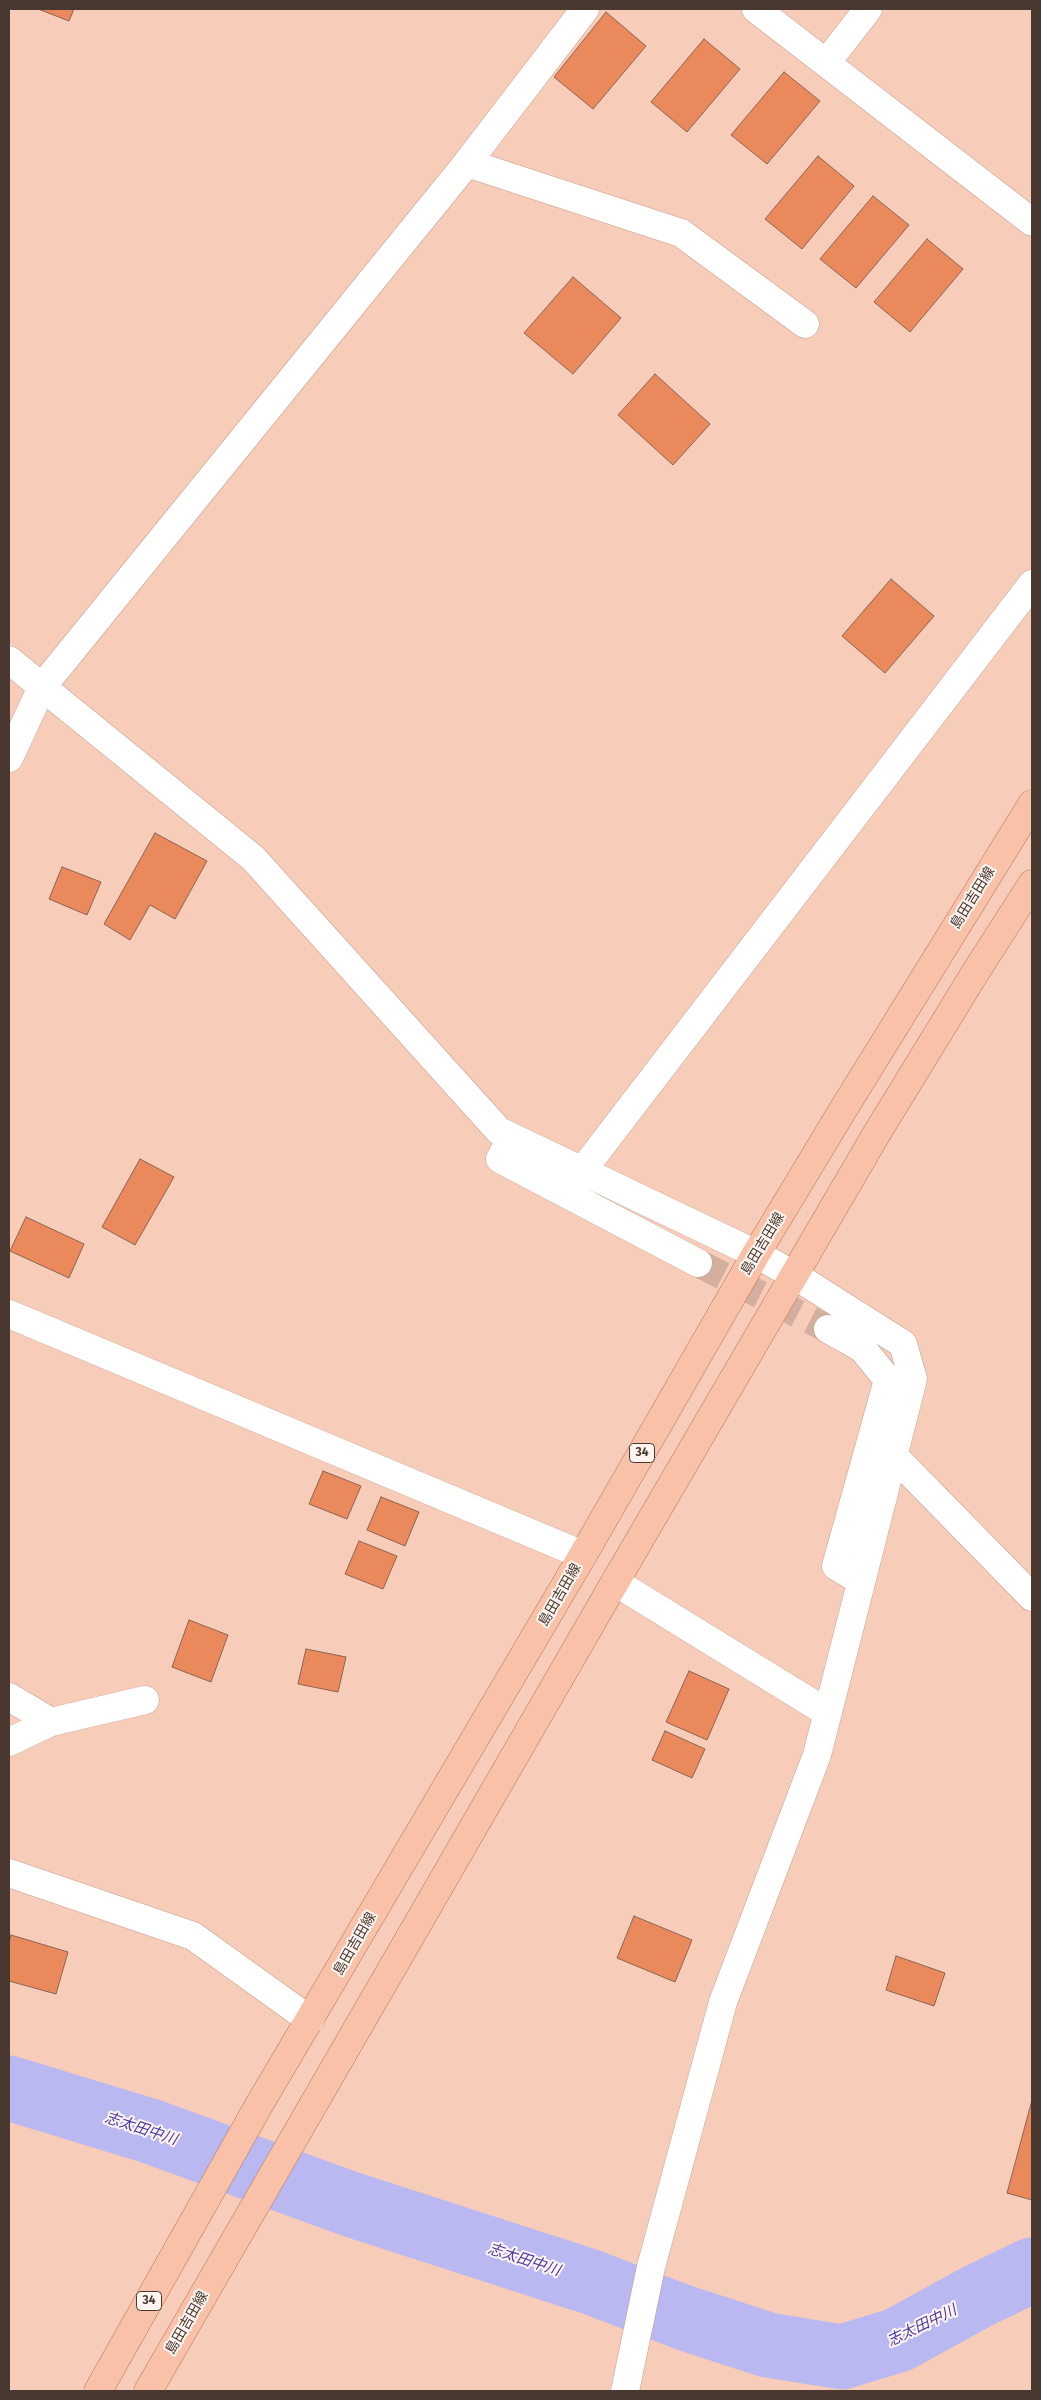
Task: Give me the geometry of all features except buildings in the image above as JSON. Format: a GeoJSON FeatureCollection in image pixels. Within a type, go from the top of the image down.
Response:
{"type":"FeatureCollection","features":[{"type":"Feature","properties":{"kind":"main road","name":"島田吉田線"},"geometry":{"type":"LineString","coordinates":[[98,2391],[259,2105],[583,1556],[756,1254],[856,1088],[1032,804]]}},
{"type":"Feature","properties":{"kind":"main road","name":"島田吉田線"},"geometry":{"type":"LineString","coordinates":[[148,2391],[794,1275],[892,1108],[1032,884]]}},
{"type":"Feature","properties":{"kind":"street"},"geometry":{"type":"LineString","coordinates":[[9,758],[42,687],[466,163],[585,9]]}},
{"type":"Feature","properties":{"kind":"street"},"geometry":{"type":"LineString","coordinates":[[756,9],[1032,222]]}},
{"type":"Feature","properties":{"kind":"street"},"geometry":{"type":"LineString","coordinates":[[827,62],[868,9]]}},
{"type":"Feature","properties":{"kind":"street"},"geometry":{"type":"LineString","coordinates":[[466,163],[681,233],[805,324]]}},
{"type":"Feature","properties":{"kind":"street"},"geometry":{"type":"LineString","coordinates":[[582,1171],[1032,584]]}},
{"type":"Feature","properties":{"kind":"street"},"geometry":{"type":"LineString","coordinates":[[9,660],[253,858],[499,1131],[756,1254],[794,1275],[903,1344],[913,1379],[817,1755],[724,2002],[650,2267],[626,2391]]}},
{"type":"Feature","properties":{"kind":"street"},"geometry":{"type":"LineString","coordinates":[[512,1137],[500,1159],[698,1263]]}},
{"type":"Feature","properties":{"kind":"street"},"geometry":{"type":"LineString","coordinates":[[9,1314],[583,1556]]}},
{"type":"Feature","properties":{"kind":"street"},"geometry":{"type":"LineString","coordinates":[[828,1329],[862,1348],[888,1380],[836,1566],[861,1581]]}},
{"type":"Feature","properties":{"kind":"street"},"geometry":{"type":"LineString","coordinates":[[894,1455],[1032,1597]]}},
{"type":"Feature","properties":{"kind":"street"},"geometry":{"type":"LineString","coordinates":[[615,1582],[828,1712]]}},
{"type":"Feature","properties":{"kind":"street"},"geometry":{"type":"LineString","coordinates":[[9,1697],[51,1722]]}},
{"type":"Feature","properties":{"kind":"street"},"geometry":{"type":"LineString","coordinates":[[9,1742],[51,1722],[145,1700]]}},
{"type":"Feature","properties":{"kind":"street"},"geometry":{"type":"LineString","coordinates":[[9,1873],[193,1936],[310,2020]]}},
{"type":"Feature","properties":{"kind":"waterway","name":"志太田中川"},"geometry":{"type":"LineString","coordinates":[[9,2088],[150,2131],[350,2204],[591,2282],[685,2318],[768,2345],[842,2357],[898,2340],[978,2296],[1032,2270]]}},
{"type":"Feature","properties":{"kind":"tunnel"},"geometry":{"type":"LineString","coordinates":[[698,1263],[828,1329]]}}]}
